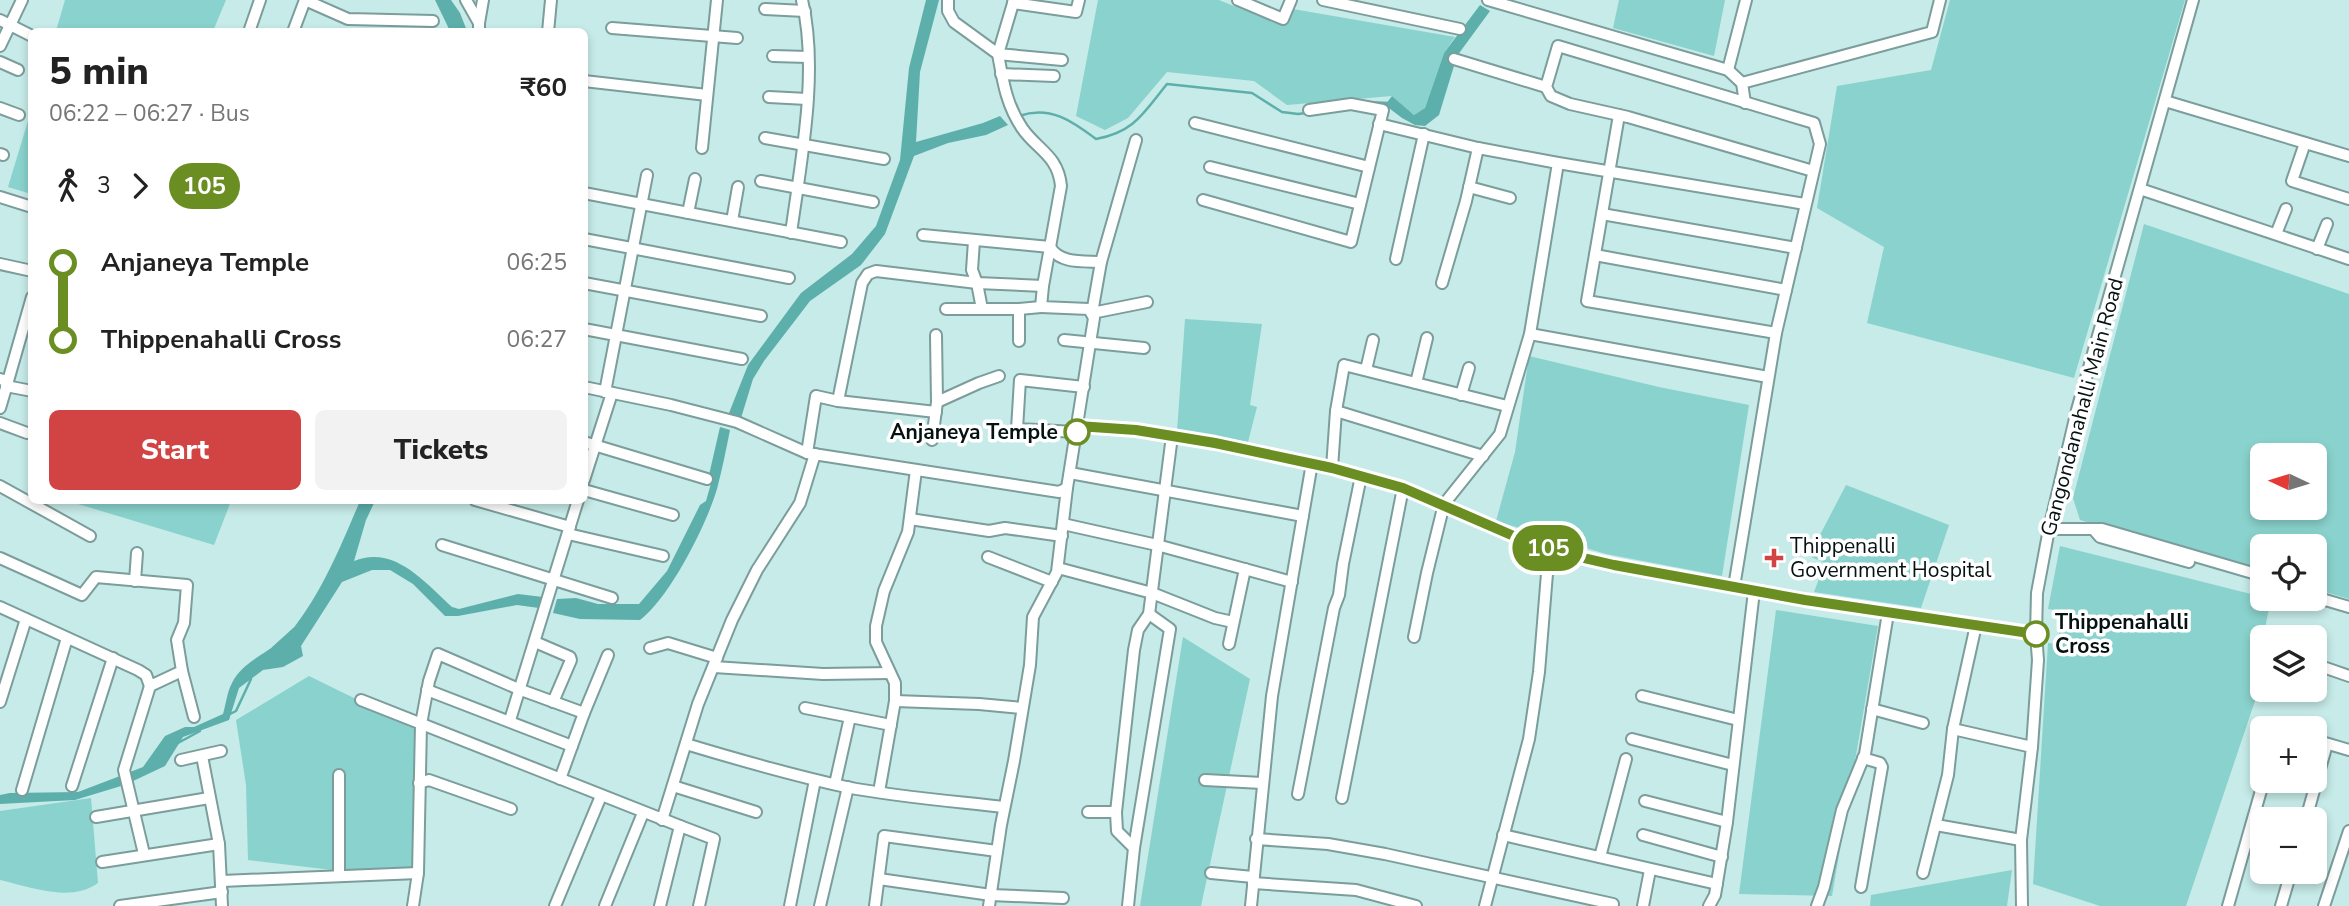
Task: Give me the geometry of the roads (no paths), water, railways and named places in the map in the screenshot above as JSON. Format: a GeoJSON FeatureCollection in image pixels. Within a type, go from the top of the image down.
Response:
{"type":"FeatureCollection","features":[{"type":"Feature","properties":{"kind":"street"},"geometry":{"type":"LineString","coordinates":[[0,46],[5,23],[23,0]]}},
{"type":"Feature","properties":{"kind":"street"},"geometry":{"type":"LineString","coordinates":[[250,28],[260,0]]}},
{"type":"Feature","properties":{"kind":"street"},"geometry":{"type":"LineString","coordinates":[[294,28],[305,0],[348,19],[433,22]]}},
{"type":"Feature","properties":{"kind":"street"},"geometry":{"type":"LineString","coordinates":[[466,0],[479,27]]}},
{"type":"Feature","properties":{"kind":"street"},"geometry":{"type":"LineString","coordinates":[[479,27],[483,0]]}},
{"type":"Feature","properties":{"kind":"street"},"geometry":{"type":"LineString","coordinates":[[548,28],[551,0]]}},
{"type":"Feature","properties":{"kind":"street"},"geometry":{"type":"LineString","coordinates":[[702,148],[717,0]]}},
{"type":"Feature","properties":{"kind":"street"},"geometry":{"type":"LineString","coordinates":[[948,0],[948,11],[954,22],[998,54],[1062,60]]}},
{"type":"Feature","properties":{"kind":"street"},"geometry":{"type":"LineString","coordinates":[[1041,306],[1062,186],[1060,171],[1048,153],[1023,130],[1006,100],[998,54],[1014,2],[1076,12],[1079,0]]}},
{"type":"Feature","properties":{"kind":"street"},"geometry":{"type":"LineString","coordinates":[[1238,0],[1283,19],[1291,0]]}},
{"type":"Feature","properties":{"kind":"street"},"geometry":{"type":"LineString","coordinates":[[1323,0],[1460,29]]}},
{"type":"Feature","properties":{"kind":"street"},"geometry":{"type":"LineString","coordinates":[[1488,0],[1728,71],[1742,83],[1745,103]]}},
{"type":"Feature","properties":{"kind":"street"},"geometry":{"type":"LineString","coordinates":[[1728,71],[1746,0]]}},
{"type":"Feature","properties":{"kind":"street"},"geometry":{"type":"LineString","coordinates":[[1742,83],[1932,33],[1940,0]]}},
{"type":"Feature","properties":{"kind":"street","name":"Gangondanahalli Main Road"},"geometry":{"type":"LineString","coordinates":[[2022,906],[2021,840],[2032,747],[2038,660],[2037,593],[2049,529],[2077,410],[2193,0]]}},
{"type":"Feature","properties":{"kind":"street"},"geometry":{"type":"LineString","coordinates":[[765,9],[804,5],[808,57],[807,99],[792,233]]}},
{"type":"Feature","properties":{"kind":"street"},"geometry":{"type":"LineString","coordinates":[[5,23],[28,34]]}},
{"type":"Feature","properties":{"kind":"street"},"geometry":{"type":"LineString","coordinates":[[612,28],[737,38]]}},
{"type":"Feature","properties":{"kind":"street"},"geometry":{"type":"LineString","coordinates":[[1546,87],[1558,46],[1814,123],[1820,144],[1776,333],[1734,587]]}},
{"type":"Feature","properties":{"kind":"street"},"geometry":{"type":"LineString","coordinates":[[773,56],[808,57]]}},
{"type":"Feature","properties":{"kind":"street"},"geometry":{"type":"LineString","coordinates":[[1454,60],[1546,87],[1551,96],[1570,104],[1619,115],[1813,171]]}},
{"type":"Feature","properties":{"kind":"street"},"geometry":{"type":"LineString","coordinates":[[0,62],[18,70]]}},
{"type":"Feature","properties":{"kind":"street"},"geometry":{"type":"LineString","coordinates":[[1001,74],[1054,76]]}},
{"type":"Feature","properties":{"kind":"street"},"geometry":{"type":"LineString","coordinates":[[588,81],[707,95]]}},
{"type":"Feature","properties":{"kind":"street"},"geometry":{"type":"LineString","coordinates":[[769,97],[807,99]]}},
{"type":"Feature","properties":{"kind":"street"},"geometry":{"type":"LineString","coordinates":[[2165,101],[2349,156]]}},
{"type":"Feature","properties":{"kind":"street"},"geometry":{"type":"LineString","coordinates":[[1203,200],[1351,242],[1382,110],[1351,104],[1309,110]]}},
{"type":"Feature","properties":{"kind":"street"},"geometry":{"type":"LineString","coordinates":[[0,108],[19,115]]}},
{"type":"Feature","properties":{"kind":"street"},"geometry":{"type":"LineString","coordinates":[[1619,115],[1587,301],[1776,333]]}},
{"type":"Feature","properties":{"kind":"street"},"geometry":{"type":"LineString","coordinates":[[1195,123],[1369,167]]}},
{"type":"Feature","properties":{"kind":"street"},"geometry":{"type":"LineString","coordinates":[[1379,124],[1478,148],[1805,204]]}},
{"type":"Feature","properties":{"kind":"street"},"geometry":{"type":"LineString","coordinates":[[1396,259],[1424,134]]}},
{"type":"Feature","properties":{"kind":"street"},"geometry":{"type":"LineString","coordinates":[[765,138],[884,159]]}},
{"type":"Feature","properties":{"kind":"street"},"geometry":{"type":"LineString","coordinates":[[990,900],[1030,665],[1033,617],[1058,568],[1067,488],[1091,344],[1094,318],[1092,313],[1101,262],[1136,140]]}},
{"type":"Feature","properties":{"kind":"street"},"geometry":{"type":"LineString","coordinates":[[2305,143],[2292,181],[2349,199]]}},
{"type":"Feature","properties":{"kind":"street"},"geometry":{"type":"LineString","coordinates":[[1442,283],[1478,148]]}},
{"type":"Feature","properties":{"kind":"street"},"geometry":{"type":"LineString","coordinates":[[1414,637],[1444,504],[1500,434],[1530,334],[1558,163]]}},
{"type":"Feature","properties":{"kind":"street"},"geometry":{"type":"LineString","coordinates":[[1210,167],[1360,204]]}},
{"type":"Feature","properties":{"kind":"street"},"geometry":{"type":"LineString","coordinates":[[647,175],[616,335],[608,392],[590,444],[707,479]]}},
{"type":"Feature","properties":{"kind":"street"},"geometry":{"type":"LineString","coordinates":[[688,213],[695,179]]}},
{"type":"Feature","properties":{"kind":"street"},"geometry":{"type":"LineString","coordinates":[[761,181],[873,202]]}},
{"type":"Feature","properties":{"kind":"street"},"geometry":{"type":"LineString","coordinates":[[732,221],[738,187]]}},
{"type":"Feature","properties":{"kind":"street"},"geometry":{"type":"LineString","coordinates":[[1469,187],[1510,198]]}},
{"type":"Feature","properties":{"kind":"street"},"geometry":{"type":"LineString","coordinates":[[2140,189],[2349,259]]}},
{"type":"Feature","properties":{"kind":"street"},"geometry":{"type":"LineString","coordinates":[[588,194],[841,242]]}},
{"type":"Feature","properties":{"kind":"street"},"geometry":{"type":"LineString","coordinates":[[0,197],[28,206]]}},
{"type":"Feature","properties":{"kind":"street"},"geometry":{"type":"LineString","coordinates":[[2276,234],[2286,209]]}},
{"type":"Feature","properties":{"kind":"street"},"geometry":{"type":"LineString","coordinates":[[1602,214],[1796,248]]}},
{"type":"Feature","properties":{"kind":"street"},"geometry":{"type":"LineString","coordinates":[[2317,249],[2327,224]]}},
{"type":"Feature","properties":{"kind":"street"},"geometry":{"type":"LineString","coordinates":[[923,235],[974,242],[1050,247]]}},
{"type":"Feature","properties":{"kind":"street"},"geometry":{"type":"LineString","coordinates":[[588,240],[789,278]]}},
{"type":"Feature","properties":{"kind":"street"},"geometry":{"type":"LineString","coordinates":[[974,242],[972,270],[982,309]]}},
{"type":"Feature","properties":{"kind":"street"},"geometry":{"type":"LineString","coordinates":[[1050,247],[1054,255],[1066,259],[1101,262]]}},
{"type":"Feature","properties":{"kind":"street"},"geometry":{"type":"LineString","coordinates":[[1595,255],[1786,289]]}},
{"type":"Feature","properties":{"kind":"street"},"geometry":{"type":"LineString","coordinates":[[0,264],[28,270]]}},
{"type":"Feature","properties":{"kind":"street"},"geometry":{"type":"LineString","coordinates":[[838,401],[862,283],[868,274],[876,271],[1043,286]]}},
{"type":"Feature","properties":{"kind":"street"},"geometry":{"type":"LineString","coordinates":[[588,284],[761,316]]}},
{"type":"Feature","properties":{"kind":"street"},"geometry":{"type":"LineString","coordinates":[[946,309],[1019,309],[1041,306],[1086,309],[1092,313],[1147,302]]}},
{"type":"Feature","properties":{"kind":"street"},"geometry":{"type":"LineString","coordinates":[[1019,309],[1019,341]]}},
{"type":"Feature","properties":{"kind":"street"},"geometry":{"type":"LineString","coordinates":[[0,408],[5,382],[28,310]]}},
{"type":"Feature","properties":{"kind":"street"},"geometry":{"type":"LineString","coordinates":[[588,330],[742,359]]}},
{"type":"Feature","properties":{"kind":"street"},"geometry":{"type":"LineString","coordinates":[[1530,334],[1768,377]]}},
{"type":"Feature","properties":{"kind":"street"},"geometry":{"type":"LineString","coordinates":[[932,440],[936,407],[936,335]]}},
{"type":"Feature","properties":{"kind":"street"},"geometry":{"type":"LineString","coordinates":[[1416,383],[1427,338]]}},
{"type":"Feature","properties":{"kind":"street"},"geometry":{"type":"LineString","coordinates":[[1064,340],[1144,348]]}},
{"type":"Feature","properties":{"kind":"street"},"geometry":{"type":"LineString","coordinates":[[1366,370],[1373,340]]}},
{"type":"Feature","properties":{"kind":"street"},"geometry":{"type":"LineString","coordinates":[[1332,468],[1336,411],[1344,365],[1507,407]]}},
{"type":"Feature","properties":{"kind":"street"},"geometry":{"type":"LineString","coordinates":[[1461,395],[1469,368]]}},
{"type":"Feature","properties":{"kind":"street"},"geometry":{"type":"LineString","coordinates":[[662,820],[698,704],[732,620],[757,570],[800,503],[811,454],[816,396],[838,401],[936,407],[979,383],[999,376]]}},
{"type":"Feature","properties":{"kind":"street"},"geometry":{"type":"LineString","coordinates":[[1084,387],[1020,380],[1017,429],[1136,430],[1258,451],[1403,488],[1549,549],[1614,565],[1754,591],[2036,634]]}},
{"type":"Feature","properties":{"kind":"street"},"geometry":{"type":"LineString","coordinates":[[5,382],[28,390]]}},
{"type":"Feature","properties":{"kind":"street"},"geometry":{"type":"LineString","coordinates":[[588,388],[733,421],[811,454],[1059,492],[1067,488]]}},
{"type":"Feature","properties":{"kind":"street"},"geometry":{"type":"LineString","coordinates":[[1336,411],[1483,456]]}},
{"type":"Feature","properties":{"kind":"street"},"geometry":{"type":"LineString","coordinates":[[0,424],[27,433]]}},
{"type":"Feature","properties":{"kind":"street"},"geometry":{"type":"LineString","coordinates":[[1134,848],[1117,831],[1116,812],[1133,650],[1138,630],[1149,614],[1172,436]]}},
{"type":"Feature","properties":{"kind":"street"},"geometry":{"type":"LineString","coordinates":[[1251,906],[1272,696],[1312,463]]}},
{"type":"Feature","properties":{"kind":"street"},"geometry":{"type":"LineString","coordinates":[[879,792],[895,701],[895,683],[876,642],[876,626],[884,591],[908,533],[916,470]]}},
{"type":"Feature","properties":{"kind":"street"},"geometry":{"type":"LineString","coordinates":[[1070,473],[1303,516]]}},
{"type":"Feature","properties":{"kind":"street"},"geometry":{"type":"LineString","coordinates":[[1297,794],[1361,476]]}},
{"type":"Feature","properties":{"kind":"street"},"geometry":{"type":"LineString","coordinates":[[0,486],[28,502]]}},
{"type":"Feature","properties":{"kind":"street"},"geometry":{"type":"LineString","coordinates":[[1342,798],[1403,488]]}},
{"type":"Feature","properties":{"kind":"street"},"geometry":{"type":"LineString","coordinates":[[588,491],[673,515]]}},
{"type":"Feature","properties":{"kind":"street"},"geometry":{"type":"LineString","coordinates":[[32,504],[90,536]]}},
{"type":"Feature","properties":{"kind":"street"},"geometry":{"type":"LineString","coordinates":[[487,504],[569,531],[663,556]]}},
{"type":"Feature","properties":{"kind":"street"},"geometry":{"type":"LineString","coordinates":[[510,720],[577,504]]}},
{"type":"Feature","properties":{"kind":"street"},"geometry":{"type":"LineString","coordinates":[[910,519],[989,531],[1005,528],[1063,530],[1157,545],[1292,582]]}},
{"type":"Feature","properties":{"kind":"street"},"geometry":{"type":"LineString","coordinates":[[2049,529],[2102,529],[2250,572]]}},
{"type":"Feature","properties":{"kind":"street"},"geometry":{"type":"LineString","coordinates":[[2094,530],[2101,537],[2250,579]]}},
{"type":"Feature","properties":{"kind":"street"},"geometry":{"type":"LineString","coordinates":[[442,545],[612,598]]}},
{"type":"Feature","properties":{"kind":"street"},"geometry":{"type":"LineString","coordinates":[[1485,906],[1529,739],[1539,671],[1549,549]]}},
{"type":"Feature","properties":{"kind":"street"},"geometry":{"type":"LineString","coordinates":[[135,581],[137,553]]}},
{"type":"Feature","properties":{"kind":"street"},"geometry":{"type":"LineString","coordinates":[[988,557],[1052,582]]}},
{"type":"Feature","properties":{"kind":"street"},"geometry":{"type":"LineString","coordinates":[[0,558],[82,595],[96,577],[187,585],[184,623],[177,640],[194,718]]}},
{"type":"Feature","properties":{"kind":"street"},"geometry":{"type":"LineString","coordinates":[[1058,568],[1152,593],[1186,608],[1233,622]]}},
{"type":"Feature","properties":{"kind":"street"},"geometry":{"type":"LineString","coordinates":[[1229,644],[1244,569]]}},
{"type":"Feature","properties":{"kind":"street"},"geometry":{"type":"LineString","coordinates":[[1711,906],[1727,822],[1754,591]]}},
{"type":"Feature","properties":{"kind":"street"},"geometry":{"type":"LineString","coordinates":[[2327,596],[2349,602]]}},
{"type":"Feature","properties":{"kind":"street"},"geometry":{"type":"LineString","coordinates":[[2327,601],[2349,607]]}},
{"type":"Feature","properties":{"kind":"street"},"geometry":{"type":"LineString","coordinates":[[0,607],[146,675],[150,686],[125,776],[144,855]]}},
{"type":"Feature","properties":{"kind":"street"},"geometry":{"type":"LineString","coordinates":[[1817,906],[1842,810],[1863,758],[1888,612]]}},
{"type":"Feature","properties":{"kind":"street"},"geometry":{"type":"LineString","coordinates":[[1128,906],[1134,848],[1170,629],[1149,614]]}},
{"type":"Feature","properties":{"kind":"street"},"geometry":{"type":"LineString","coordinates":[[0,702],[26,619]]}},
{"type":"Feature","properties":{"kind":"street"},"geometry":{"type":"LineString","coordinates":[[1923,873],[1948,775],[1953,729],[1976,625]]}},
{"type":"Feature","properties":{"kind":"street"},"geometry":{"type":"LineString","coordinates":[[22,790],[68,638]]}},
{"type":"Feature","properties":{"kind":"street"},"geometry":{"type":"LineString","coordinates":[[535,642],[570,657],[571,660],[553,702]]}},
{"type":"Feature","properties":{"kind":"street"},"geometry":{"type":"LineString","coordinates":[[650,648],[668,643],[716,662],[823,674],[890,673]]}},
{"type":"Feature","properties":{"kind":"street"},"geometry":{"type":"LineString","coordinates":[[413,906],[418,873],[421,724],[438,654],[521,690],[584,713]]}},
{"type":"Feature","properties":{"kind":"street"},"geometry":{"type":"LineString","coordinates":[[560,779],[608,655]]}},
{"type":"Feature","properties":{"kind":"street"},"geometry":{"type":"LineString","coordinates":[[72,786],[113,659]]}},
{"type":"Feature","properties":{"kind":"street"},"geometry":{"type":"LineString","coordinates":[[2327,668],[2349,676]]}},
{"type":"Feature","properties":{"kind":"street"},"geometry":{"type":"LineString","coordinates":[[150,686],[182,670]]}},
{"type":"Feature","properties":{"kind":"street"},"geometry":{"type":"LineString","coordinates":[[428,690],[572,746]]}},
{"type":"Feature","properties":{"kind":"street"},"geometry":{"type":"LineString","coordinates":[[1642,696],[1738,720]]}},
{"type":"Feature","properties":{"kind":"street"},"geometry":{"type":"LineString","coordinates":[[361,700],[643,813],[715,839],[699,906]]}},
{"type":"Feature","properties":{"kind":"street"},"geometry":{"type":"LineString","coordinates":[[895,701],[1022,708]]}},
{"type":"Feature","properties":{"kind":"street"},"geometry":{"type":"LineString","coordinates":[[805,708],[891,724]]}},
{"type":"Feature","properties":{"kind":"street"},"geometry":{"type":"LineString","coordinates":[[1872,709],[1923,723]]}},
{"type":"Feature","properties":{"kind":"street"},"geometry":{"type":"LineString","coordinates":[[835,784],[850,717]]}},
{"type":"Feature","properties":{"kind":"street"},"geometry":{"type":"LineString","coordinates":[[1953,729],[2032,747]]}},
{"type":"Feature","properties":{"kind":"street"},"geometry":{"type":"LineString","coordinates":[[1632,738],[1733,765]]}},
{"type":"Feature","properties":{"kind":"street"},"geometry":{"type":"LineString","coordinates":[[686,744],[848,787],[1004,807]]}},
{"type":"Feature","properties":{"kind":"street"},"geometry":{"type":"LineString","coordinates":[[2327,744],[2349,751]]}},
{"type":"Feature","properties":{"kind":"street"},"geometry":{"type":"LineString","coordinates":[[181,761],[221,751]]}},
{"type":"Feature","properties":{"kind":"street"},"geometry":{"type":"LineString","coordinates":[[202,756],[219,844],[222,906]]}},
{"type":"Feature","properties":{"kind":"street"},"geometry":{"type":"LineString","coordinates":[[1861,887],[1882,767],[1880,762],[1863,758]]}},
{"type":"Feature","properties":{"kind":"street"},"geometry":{"type":"LineString","coordinates":[[1600,858],[1626,759]]}},
{"type":"Feature","properties":{"kind":"street"},"geometry":{"type":"LineString","coordinates":[[339,775],[340,876]]}},
{"type":"Feature","properties":{"kind":"street"},"geometry":{"type":"LineString","coordinates":[[419,783],[429,780],[511,809]]}},
{"type":"Feature","properties":{"kind":"street"},"geometry":{"type":"LineString","coordinates":[[790,906],[815,780]]}},
{"type":"Feature","properties":{"kind":"street"},"geometry":{"type":"LineString","coordinates":[[1205,780],[1262,783]]}},
{"type":"Feature","properties":{"kind":"street"},"geometry":{"type":"LineString","coordinates":[[673,786],[756,812]]}},
{"type":"Feature","properties":{"kind":"street"},"geometry":{"type":"LineString","coordinates":[[820,906],[848,787]]}},
{"type":"Feature","properties":{"kind":"street"},"geometry":{"type":"LineString","coordinates":[[2228,906],[2260,793]]}},
{"type":"Feature","properties":{"kind":"street"},"geometry":{"type":"LineString","coordinates":[[555,906],[601,796]]}},
{"type":"Feature","properties":{"kind":"street"},"geometry":{"type":"LineString","coordinates":[[96,817],[209,798]]}},
{"type":"Feature","properties":{"kind":"street"},"geometry":{"type":"LineString","coordinates":[[1645,801],[1727,822]]}},
{"type":"Feature","properties":{"kind":"street"},"geometry":{"type":"LineString","coordinates":[[1088,811],[1116,812]]}},
{"type":"Feature","properties":{"kind":"street"},"geometry":{"type":"LineString","coordinates":[[604,906],[643,813]]}},
{"type":"Feature","properties":{"kind":"street"},"geometry":{"type":"LineString","coordinates":[[1936,825],[2021,840]]}},
{"type":"Feature","properties":{"kind":"street"},"geometry":{"type":"LineString","coordinates":[[660,906],[680,826]]}},
{"type":"Feature","properties":{"kind":"street"},"geometry":{"type":"LineString","coordinates":[[2324,906],[2349,831]]}},
{"type":"Feature","properties":{"kind":"street"},"geometry":{"type":"LineString","coordinates":[[1503,835],[1717,884]]}},
{"type":"Feature","properties":{"kind":"street"},"geometry":{"type":"LineString","coordinates":[[1643,835],[1721,857]]}},
{"type":"Feature","properties":{"kind":"street"},"geometry":{"type":"LineString","coordinates":[[875,906],[884,836],[997,851]]}},
{"type":"Feature","properties":{"kind":"street"},"geometry":{"type":"LineString","coordinates":[[1256,838],[1328,844],[1385,853],[1614,904]]}},
{"type":"Feature","properties":{"kind":"street"},"geometry":{"type":"LineString","coordinates":[[102,862],[219,844]]}},
{"type":"Feature","properties":{"kind":"street"},"geometry":{"type":"LineString","coordinates":[[1643,906],[1650,870]]}},
{"type":"Feature","properties":{"kind":"street"},"geometry":{"type":"LineString","coordinates":[[2336,871],[2349,875]]}},
{"type":"Feature","properties":{"kind":"street"},"geometry":{"type":"LineString","coordinates":[[120,906],[222,887],[340,876],[418,873]]}},
{"type":"Feature","properties":{"kind":"street"},"geometry":{"type":"LineString","coordinates":[[1212,873],[1253,880],[1356,890],[1416,906]]}},
{"type":"Feature","properties":{"kind":"street"},"geometry":{"type":"LineString","coordinates":[[879,879],[990,900],[1063,898]]}},
{"type":"Feature","properties":{"kind":"street"},"geometry":{"type":"LineString","coordinates":[[2281,906],[2287,884]]}},
{"type":"Feature","properties":{"kind":"waterway"},"geometry":{"type":"LineString","coordinates":[[1019,116],[1041,112],[1051,114],[1069,121],[1096,139],[1130,126],[1167,84],[1252,93],[1282,112],[1306,113]]}},
{"type":"Feature","properties":{"kind":"waterway"},"geometry":{"type":"LineString","coordinates":[[1364,102],[1388,103]]}},
{"type":"Feature","properties":{"kind":"waterway"},"geometry":{"type":"LineString","coordinates":[[273,648],[294,629]]}},
{"type":"Feature","properties":{"kind":"waterway"},"geometry":{"type":"LineString","coordinates":[[230,714],[236,711],[251,679]]}},
{"type":"Feature","properties":{"kind":"waterway"},"geometry":{"type":"LineString","coordinates":[[178,743],[200,731]]}},
{"type":"Feature","properties":{"kind":"place","name":"Anjaneya Temple"},"geometry":{"type":"Point","coordinates":[1077,432]}},
{"type":"Feature","properties":{"kind":"place","name":"Thippenalli Government Hospital"},"geometry":{"type":"Point","coordinates":[1774,558]}},
{"type":"Feature","properties":{"kind":"place","name":"Thippenahalli Cross"},"geometry":{"type":"Point","coordinates":[2036,634]}}]}
